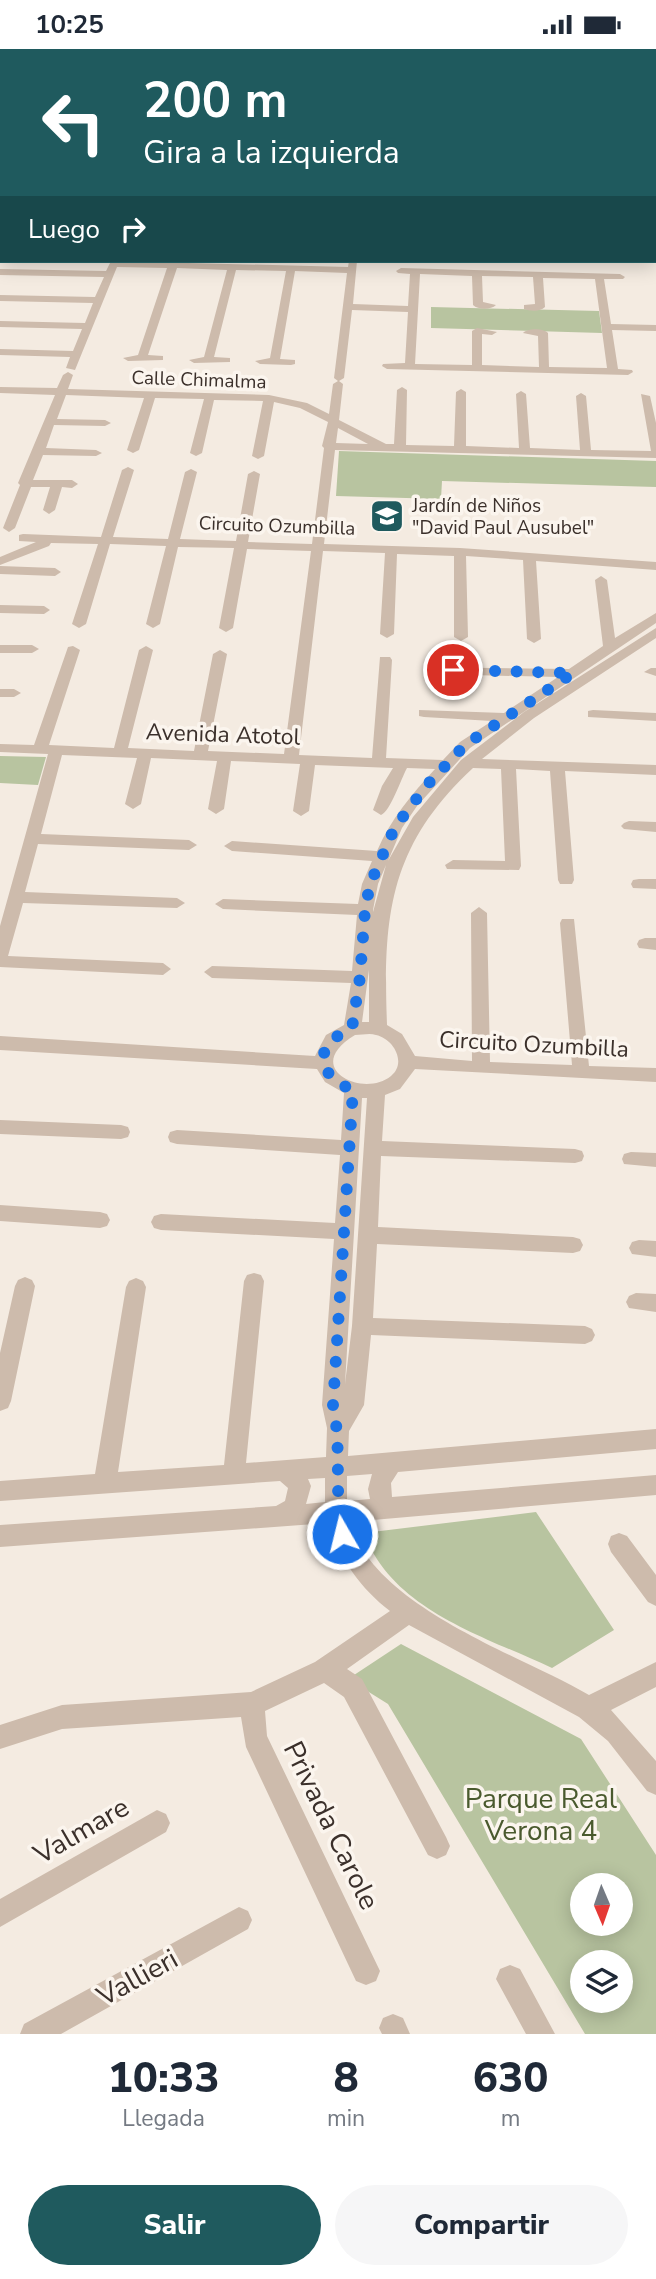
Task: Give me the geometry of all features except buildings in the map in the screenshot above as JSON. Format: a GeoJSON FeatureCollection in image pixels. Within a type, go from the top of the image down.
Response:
{"type":"FeatureCollection","features":[{"type":"Feature","properties":{"kind":"street"},"geometry":{"type":"LineString","coordinates":[[508,263],[509,274]]}},
{"type":"Feature","properties":{"kind":"street"},"geometry":{"type":"LineString","coordinates":[[142,358],[173,265]]}},
{"type":"Feature","properties":{"kind":"street"},"geometry":{"type":"LineString","coordinates":[[0,272],[113,266],[291,268],[353,265],[334,423],[328,446],[291,758]]}},
{"type":"Feature","properties":{"kind":"street"},"geometry":{"type":"LineString","coordinates":[[0,548],[10,546],[23,538],[22,533],[5,528],[113,266]]}},
{"type":"Feature","properties":{"kind":"street"},"geometry":{"type":"LineString","coordinates":[[208,360],[232,267]]}},
{"type":"Feature","properties":{"kind":"street"},"geometry":{"type":"LineString","coordinates":[[274,362],[291,268]]}},
{"type":"Feature","properties":{"kind":"street"},"geometry":{"type":"LineString","coordinates":[[401,271],[620,277]]}},
{"type":"Feature","properties":{"kind":"street"},"geometry":{"type":"LineString","coordinates":[[410,366],[415,272]]}},
{"type":"Feature","properties":{"kind":"street"},"geometry":{"type":"LineString","coordinates":[[477,273],[478,305],[491,305]]}},
{"type":"Feature","properties":{"kind":"street"},"geometry":{"type":"LineString","coordinates":[[527,307],[540,307],[538,275]]}},
{"type":"Feature","properties":{"kind":"street"},"geometry":{"type":"LineString","coordinates":[[599,277],[613,372]]}},
{"type":"Feature","properties":{"kind":"street"},"geometry":{"type":"LineString","coordinates":[[0,298],[99,300]]}},
{"type":"Feature","properties":{"kind":"street"},"geometry":{"type":"LineString","coordinates":[[348,307],[413,309]]}},
{"type":"Feature","properties":{"kind":"street"},"geometry":{"type":"LineString","coordinates":[[0,324],[87,326]]}},
{"type":"Feature","properties":{"kind":"street"},"geometry":{"type":"LineString","coordinates":[[606,327],[656,328]]}},
{"type":"Feature","properties":{"kind":"street"},"geometry":{"type":"LineString","coordinates":[[478,368],[477,331],[492,332]]}},
{"type":"Feature","properties":{"kind":"street"},"geometry":{"type":"LineString","coordinates":[[528,333],[543,333],[544,370]]}},
{"type":"Feature","properties":{"kind":"street"},"geometry":{"type":"LineString","coordinates":[[0,352],[77,354]]}},
{"type":"Feature","properties":{"kind":"street"},"geometry":{"type":"LineString","coordinates":[[128,358],[159,358]]}},
{"type":"Feature","properties":{"kind":"street"},"geometry":{"type":"LineString","coordinates":[[194,360],[226,360]]}},
{"type":"Feature","properties":{"kind":"street"},"geometry":{"type":"LineString","coordinates":[[260,361],[291,362]]}},
{"type":"Feature","properties":{"kind":"street"},"geometry":{"type":"LineString","coordinates":[[387,366],[628,372]]}},
{"type":"Feature","properties":{"kind":"street","name":"Calle Chimalma"},"geometry":{"type":"LineString","coordinates":[[0,390],[269,398],[303,405],[385,448]]}},
{"type":"Feature","properties":{"kind":"street"},"geometry":{"type":"LineString","coordinates":[[400,448],[402,390]]}},
{"type":"Feature","properties":{"kind":"street"},"geometry":{"type":"LineString","coordinates":[[460,450],[461,392]]}},
{"type":"Feature","properties":{"kind":"street"},"geometry":{"type":"LineString","coordinates":[[133,450],[151,394]]}},
{"type":"Feature","properties":{"kind":"street"},"geometry":{"type":"LineString","coordinates":[[521,394],[525,451]]}},
{"type":"Feature","properties":{"kind":"street"},"geometry":{"type":"LineString","coordinates":[[195,453],[210,395]]}},
{"type":"Feature","properties":{"kind":"street"},"geometry":{"type":"LineString","coordinates":[[581,396],[586,453]]}},
{"type":"Feature","properties":{"kind":"street"},"geometry":{"type":"LineString","coordinates":[[645,396],[654,453]]}},
{"type":"Feature","properties":{"kind":"street"},"geometry":{"type":"LineString","coordinates":[[258,456],[269,398]]}},
{"type":"Feature","properties":{"kind":"street"},"geometry":{"type":"LineString","coordinates":[[49,422],[105,423]]}},
{"type":"Feature","properties":{"kind":"street","name":"Calle Chimalma"},"geometry":{"type":"LineString","coordinates":[[328,446],[654,453]]}},
{"type":"Feature","properties":{"kind":"street"},"geometry":{"type":"LineString","coordinates":[[38,451],[96,453]]}},
{"type":"Feature","properties":{"kind":"street"},"geometry":{"type":"LineString","coordinates":[[79,624],[128,470]]}},
{"type":"Feature","properties":{"kind":"street"},"geometry":{"type":"LineString","coordinates":[[153,624],[191,472]]}},
{"type":"Feature","properties":{"kind":"street"},"geometry":{"type":"LineString","coordinates":[[226,628],[254,474]]}},
{"type":"Feature","properties":{"kind":"street"},"geometry":{"type":"LineString","coordinates":[[24,483],[72,484]]}},
{"type":"Feature","properties":{"kind":"street"},"geometry":{"type":"LineString","coordinates":[[49,510],[57,484]]}},
{"type":"Feature","properties":{"kind":"street","name":"Circuito Ozumbilla"},"geometry":{"type":"LineString","coordinates":[[23,538],[460,552],[656,566]]}},
{"type":"Feature","properties":{"kind":"street"},"geometry":{"type":"LineString","coordinates":[[0,561],[54,540]]}},
{"type":"Feature","properties":{"kind":"street"},"geometry":{"type":"LineString","coordinates":[[387,634],[391,550]]}},
{"type":"Feature","properties":{"kind":"street"},"geometry":{"type":"LineString","coordinates":[[460,552],[461,638]]}},
{"type":"Feature","properties":{"kind":"street"},"geometry":{"type":"LineString","coordinates":[[529,556],[534,639]]}},
{"type":"Feature","properties":{"kind":"street"},"geometry":{"type":"LineString","coordinates":[[0,570],[55,572]]}},
{"type":"Feature","properties":{"kind":"street"},"geometry":{"type":"LineString","coordinates":[[601,580],[610,647]]}},
{"type":"Feature","properties":{"kind":"street"},"geometry":{"type":"LineString","coordinates":[[0,609],[44,610]]}},
{"type":"Feature","properties":{"kind":"street"},"geometry":{"type":"LineString","coordinates":[[352,1028],[360,977],[365,910],[381,856],[395,827],[444,765],[465,745],[656,617]]}},
{"type":"Feature","properties":{"kind":"street"},"geometry":{"type":"LineString","coordinates":[[379,1029],[376,978],[382,911],[391,876],[412,831],[466,763],[495,740],[656,632]]}},
{"type":"Feature","properties":{"kind":"street"},"geometry":{"type":"LineString","coordinates":[[0,649],[32,649]]}},
{"type":"Feature","properties":{"kind":"street"},"geometry":{"type":"LineString","coordinates":[[0,956],[33,839],[48,750],[73,650]]}},
{"type":"Feature","properties":{"kind":"street"},"geometry":{"type":"LineString","coordinates":[[120,753],[146,650]]}},
{"type":"Feature","properties":{"kind":"street"},"geometry":{"type":"LineString","coordinates":[[200,755],[220,654]]}},
{"type":"Feature","properties":{"kind":"street"},"geometry":{"type":"LineString","coordinates":[[379,762],[385,660]]}},
{"type":"Feature","properties":{"kind":"street"},"geometry":{"type":"LineString","coordinates":[[430,670],[573,673]]}},
{"type":"Feature","properties":{"kind":"street"},"geometry":{"type":"LineString","coordinates":[[424,713],[507,717]]}},
{"type":"Feature","properties":{"kind":"street"},"geometry":{"type":"LineString","coordinates":[[593,714],[656,717]]}},
{"type":"Feature","properties":{"kind":"street","name":"Avenida Atotol"},"geometry":{"type":"LineString","coordinates":[[0,748],[444,765]]}},
{"type":"Feature","properties":{"kind":"street"},"geometry":{"type":"LineString","coordinates":[[133,804],[145,754]]}},
{"type":"Feature","properties":{"kind":"street"},"geometry":{"type":"LineString","coordinates":[[216,809],[225,756]]}},
{"type":"Feature","properties":{"kind":"street"},"geometry":{"type":"LineString","coordinates":[[301,811],[307,759]]}},
{"type":"Feature","properties":{"kind":"street"},"geometry":{"type":"LineString","coordinates":[[381,810],[389,786],[403,763]]}},
{"type":"Feature","properties":{"kind":"street"},"geometry":{"type":"LineString","coordinates":[[466,763],[656,770]]}},
{"type":"Feature","properties":{"kind":"street"},"geometry":{"type":"LineString","coordinates":[[453,865],[513,866],[508,765]]}},
{"type":"Feature","properties":{"kind":"street"},"geometry":{"type":"LineString","coordinates":[[557,767],[566,880]]}},
{"type":"Feature","properties":{"kind":"street"},"geometry":{"type":"LineString","coordinates":[[629,826],[656,827]]}},
{"type":"Feature","properties":{"kind":"street"},"geometry":{"type":"LineString","coordinates":[[33,839],[189,845]]}},
{"type":"Feature","properties":{"kind":"street"},"geometry":{"type":"LineString","coordinates":[[233,846],[381,856]]}},
{"type":"Feature","properties":{"kind":"street"},"geometry":{"type":"LineString","coordinates":[[639,884],[656,884]]}},
{"type":"Feature","properties":{"kind":"street"},"geometry":{"type":"LineString","coordinates":[[16,897],[177,903]]}},
{"type":"Feature","properties":{"kind":"street"},"geometry":{"type":"LineString","coordinates":[[223,904],[365,910]]}},
{"type":"Feature","properties":{"kind":"street"},"geometry":{"type":"LineString","coordinates":[[480,913],[481,1068]]}},
{"type":"Feature","properties":{"kind":"street"},"geometry":{"type":"LineString","coordinates":[[568,923],[582,1072]]}},
{"type":"Feature","properties":{"kind":"street"},"geometry":{"type":"LineString","coordinates":[[0,961],[163,969]]}},
{"type":"Feature","properties":{"kind":"street"},"geometry":{"type":"LineString","coordinates":[[212,972],[360,977]]}},
{"type":"Feature","properties":{"kind":"street"},"geometry":{"type":"LineString","coordinates":[[352,1028],[379,1029],[395,1036],[406,1048],[409,1062],[404,1075],[392,1085],[376,1091],[353,1090],[338,1084],[327,1074],[322,1063],[325,1048],[335,1036],[352,1028]]}},
{"type":"Feature","properties":{"kind":"street"},"geometry":{"type":"LineString","coordinates":[[0,1043],[322,1063]]}},
{"type":"Feature","properties":{"kind":"street","name":"Circuito Ozumbilla"},"geometry":{"type":"LineString","coordinates":[[409,1062],[481,1068],[656,1075]]}},
{"type":"Feature","properties":{"kind":"street"},"geometry":{"type":"LineString","coordinates":[[353,1090],[333,1405],[338,1429],[336,1467],[342,1534],[363,1572],[408,1612],[589,1708],[624,1739],[656,1782]]}},
{"type":"Feature","properties":{"kind":"street"},"geometry":{"type":"LineString","coordinates":[[338,1429],[353,1405],[362,1326],[376,1091]]}},
{"type":"Feature","properties":{"kind":"street"},"geometry":{"type":"LineString","coordinates":[[0,1127],[121,1132]]}},
{"type":"Feature","properties":{"kind":"street"},"geometry":{"type":"LineString","coordinates":[[177,1137],[348,1147]]}},
{"type":"Feature","properties":{"kind":"street"},"geometry":{"type":"LineString","coordinates":[[372,1148],[575,1156]]}},
{"type":"Feature","properties":{"kind":"street"},"geometry":{"type":"LineString","coordinates":[[631,1159],[656,1160]]}},
{"type":"Feature","properties":{"kind":"street"},"geometry":{"type":"LineString","coordinates":[[0,1213],[100,1220]]}},
{"type":"Feature","properties":{"kind":"street"},"geometry":{"type":"LineString","coordinates":[[160,1222],[343,1231]]}},
{"type":"Feature","properties":{"kind":"street"},"geometry":{"type":"LineString","coordinates":[[367,1235],[573,1245]]}},
{"type":"Feature","properties":{"kind":"street"},"geometry":{"type":"LineString","coordinates":[[234,1472],[254,1281]]}},
{"type":"Feature","properties":{"kind":"street"},"geometry":{"type":"LineString","coordinates":[[0,1401],[25,1286]]}},
{"type":"Feature","properties":{"kind":"street"},"geometry":{"type":"LineString","coordinates":[[105,1482],[136,1287]]}},
{"type":"Feature","properties":{"kind":"street"},"geometry":{"type":"LineString","coordinates":[[362,1326],[585,1335]]}},
{"type":"Feature","properties":{"kind":"street"},"geometry":{"type":"LineString","coordinates":[[0,1491],[234,1472],[336,1467],[656,1439]]}},
{"type":"Feature","properties":{"kind":"street"},"geometry":{"type":"LineString","coordinates":[[386,1507],[380,1499],[377,1487],[382,1474],[393,1461]]}},
{"type":"Feature","properties":{"kind":"street"},"geometry":{"type":"LineString","coordinates":[[277,1470],[293,1476],[300,1486],[294,1508],[278,1516]]}},
{"type":"Feature","properties":{"kind":"street"},"geometry":{"type":"LineString","coordinates":[[0,1536],[338,1512],[656,1485]]}},
{"type":"Feature","properties":{"kind":"street"},"geometry":{"type":"LineString","coordinates":[[619,1544],[656,1594]]}},
{"type":"Feature","properties":{"kind":"street"},"geometry":{"type":"LineString","coordinates":[[0,1737],[62,1717],[252,1704],[324,1671],[408,1612]]}},
{"type":"Feature","properties":{"kind":"street"},"geometry":{"type":"LineString","coordinates":[[324,1671],[342,1679],[353,1688],[437,1846]]}},
{"type":"Feature","properties":{"kind":"street"},"geometry":{"type":"LineString","coordinates":[[589,1708],[656,1674]]}},
{"type":"Feature","properties":{"kind":"street","name":"Privada Carole"},"geometry":{"type":"LineString","coordinates":[[252,1704],[255,1738],[366,1971]]}},
{"type":"Feature","properties":{"kind":"street","name":"Valmare"},"geometry":{"type":"LineString","coordinates":[[0,1914],[157,1823]]}},
{"type":"Feature","properties":{"kind":"street","name":"Vallieri"},"geometry":{"type":"LineString","coordinates":[[34,2034],[239,1920]]}},
{"type":"Feature","properties":{"kind":"street"},"geometry":{"type":"LineString","coordinates":[[510,1979],[541,2034]]}},
{"type":"Feature","properties":{"kind":"green space"},"geometry":{"type":"Polygon","coordinates":[[[431,307],[599,311],[602,333],[431,328],[431,307]]]}},
{"type":"Feature","properties":{"kind":"green space"},"geometry":{"type":"Polygon","coordinates":[[[339,451],[656,461],[656,487],[442,481],[441,499],[336,496],[339,451]]]}},
{"type":"Feature","properties":{"kind":"green space"},"geometry":{"type":"Polygon","coordinates":[[[0,756],[46,757],[38,785],[0,783],[0,756]]]}},
{"type":"Feature","properties":{"kind":"green space"},"geometry":{"type":"Polygon","coordinates":[[[536,1512],[614,1630],[552,1668],[470,1632],[418,1601],[396,1582],[377,1560],[364,1533],[536,1512]]]}},
{"type":"Feature","properties":{"kind":"green space","name":"Parque Real Verona 4"},"geometry":{"type":"Polygon","coordinates":[[[401,1644],[581,1739],[656,1855],[656,2034],[585,2034],[572,2013],[633,2013],[633,1950],[570,1950],[570,2009],[388,1704],[348,1679],[401,1644]]]}},
{"type":"Feature","properties":{"kind":"place","name":"Jardín de Niños \"David Paul Ausubel\""},"geometry":{"type":"Point","coordinates":[387,516]}},
{"type":"Feature","properties":{"kind":"route"},"geometry":{"type":"LineString","coordinates":[[342,1534],[338,1512],[338,1429],[333,1405],[353,1090],[338,1084],[327,1074],[322,1063],[325,1048],[335,1036],[352,1028],[370,884],[395,827],[444,765],[465,745],[573,673],[453,670]]}}]}
